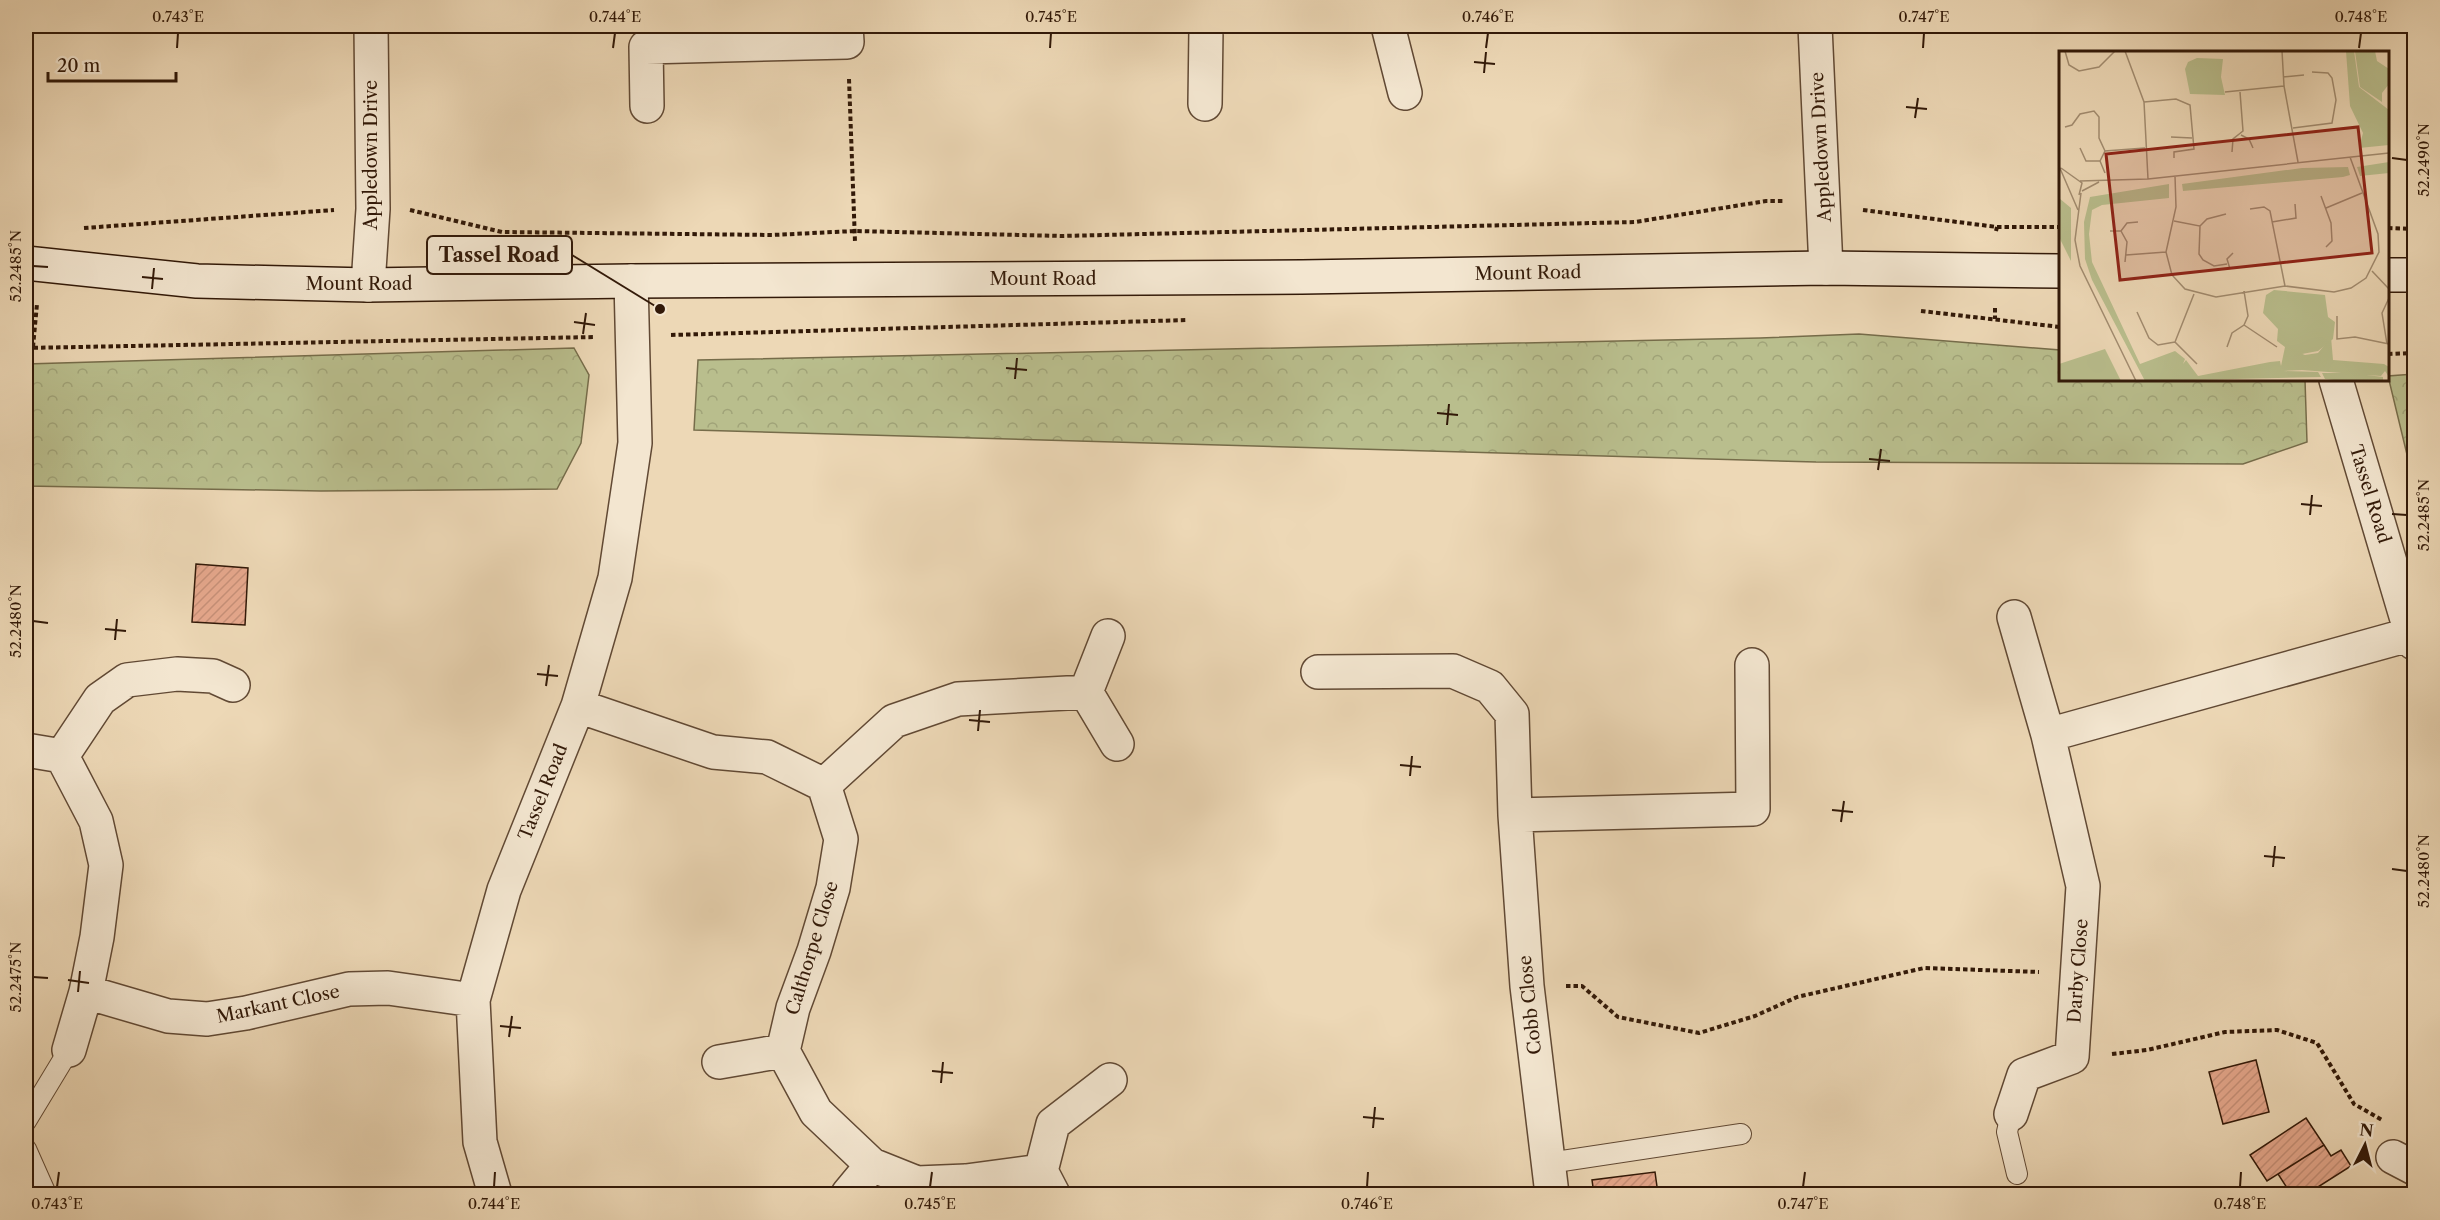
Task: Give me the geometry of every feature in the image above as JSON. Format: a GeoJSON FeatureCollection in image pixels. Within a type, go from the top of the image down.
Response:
{"type":"FeatureCollection","features":[{"type":"Feature","properties":{"kind":"street","name":"Appledown Drive"},"geometry":{"type":"LineString","coordinates":[[368,285],[373,209],[371,26]]}},
{"type":"Feature","properties":{"kind":"street"},"geometry":{"type":"LineString","coordinates":[[1205,104],[1206,29],[1208,26]]}},
{"type":"Feature","properties":{"kind":"street"},"geometry":{"type":"LineString","coordinates":[[1388,26],[1405,93]]}},
{"type":"Feature","properties":{"kind":"street","name":"Appledown Drive"},"geometry":{"type":"LineString","coordinates":[[1815,26],[1826,268]]}},
{"type":"Feature","properties":{"kind":"street"},"geometry":{"type":"LineString","coordinates":[[647,106],[646,47],[846,34]]}},
{"type":"Feature","properties":{"kind":"street","name":"Mount Road"},"geometry":{"type":"LineString","coordinates":[[26,263],[197,281],[368,285],[1302,277],[1826,268],[2059,271]]}},
{"type":"Feature","properties":{"kind":"street"},"geometry":{"type":"LineString","coordinates":[[2389,275],[2415,275]]}},
{"type":"Feature","properties":{"kind":"street","name":"Tassel Road"},"geometry":{"type":"LineString","coordinates":[[495,1194],[480,1143],[473,1000],[504,890],[578,706],[615,578],[635,443],[631,281]]}},
{"type":"Feature","properties":{"kind":"street","name":"Tassel Road"},"geometry":{"type":"LineString","coordinates":[[2336,381],[2413,639]]}},
{"type":"Feature","properties":{"kind":"street","name":"Darby Close"},"geometry":{"type":"LineString","coordinates":[[2014,617],[2048,735],[2084,886],[2072,1057]]}},
{"type":"Feature","properties":{"kind":"street"},"geometry":{"type":"LineString","coordinates":[[1086,692],[1108,636]]}},
{"type":"Feature","properties":{"kind":"street"},"geometry":{"type":"LineString","coordinates":[[2048,735],[2413,639]]}},
{"type":"Feature","properties":{"kind":"street"},"geometry":{"type":"LineString","coordinates":[[1515,815],[1753,809],[1752,665]]}},
{"type":"Feature","properties":{"kind":"street","name":"Cobb Close"},"geometry":{"type":"LineString","coordinates":[[1318,672],[1453,671],[1490,687],[1512,714],[1515,815],[1527,986],[1550,1179]]}},
{"type":"Feature","properties":{"kind":"street"},"geometry":{"type":"LineString","coordinates":[[62,756],[100,699],[128,680],[177,674],[213,676],[233,685]]}},
{"type":"Feature","properties":{"kind":"street"},"geometry":{"type":"LineString","coordinates":[[578,706],[713,752],[767,757],[824,785],[894,721],[958,699],[1086,692]]}},
{"type":"Feature","properties":{"kind":"street"},"geometry":{"type":"LineString","coordinates":[[1086,692],[1117,744]]}},
{"type":"Feature","properties":{"kind":"street"},"geometry":{"type":"LineString","coordinates":[[26,750],[62,756]]}},
{"type":"Feature","properties":{"kind":"street"},"geometry":{"type":"LineString","coordinates":[[62,756],[96,821],[106,865],[97,937],[86,992],[69,1050]]}},
{"type":"Feature","properties":{"kind":"street","name":"Calthorpe Close"},"geometry":{"type":"LineString","coordinates":[[783,1051],[793,1008],[814,951],[833,888],[841,839],[824,785]]}},
{"type":"Feature","properties":{"kind":"street","name":"Markant Close"},"geometry":{"type":"LineString","coordinates":[[86,992],[168,1017],[207,1018],[246,1013],[349,989],[388,988],[473,1000]]}},
{"type":"Feature","properties":{"kind":"street"},"geometry":{"type":"LineString","coordinates":[[718,1062],[783,1051],[816,1112],[872,1165],[917,1184],[966,1181],[1047,1183],[1053,1124],[1110,1080]]}},
{"type":"Feature","properties":{"kind":"street"},"geometry":{"type":"LineString","coordinates":[[2011,1114],[2024,1075],[2072,1057]]}},
{"type":"Feature","properties":{"kind":"street"},"geometry":{"type":"LineString","coordinates":[[848,1194],[872,1165]]}},
{"type":"Feature","properties":{"kind":"lane"},"geometry":{"type":"LineString","coordinates":[[26,1121],[69,1050]]}},
{"type":"Feature","properties":{"kind":"lane"},"geometry":{"type":"LineString","coordinates":[[2011,1114],[2007,1132],[2017,1174]]}},
{"type":"Feature","properties":{"kind":"lane"},"geometry":{"type":"LineString","coordinates":[[1550,1179],[1741,1134]]}},
{"type":"Feature","properties":{"kind":"lane"},"geometry":{"type":"LineString","coordinates":[[26,1149],[46,1194]]}},
{"type":"Feature","properties":{"kind":"path"},"geometry":{"type":"LineString","coordinates":[[846,34],[855,231],[854,280]]}},
{"type":"Feature","properties":{"kind":"path"},"geometry":{"type":"LineString","coordinates":[[78,228],[373,209],[406,209],[502,232],[772,235],[855,231],[1062,236],[1635,222],[1766,201],[1824,202],[1881,213],[1997,227],[2059,227]]}},
{"type":"Feature","properties":{"kind":"path"},"geometry":{"type":"LineString","coordinates":[[1995,319],[1997,227]]}},
{"type":"Feature","properties":{"kind":"path"},"geometry":{"type":"LineString","coordinates":[[2389,228],[2415,229]]}},
{"type":"Feature","properties":{"kind":"path"},"geometry":{"type":"LineString","coordinates":[[33,347],[37,307]]}},
{"type":"Feature","properties":{"kind":"path"},"geometry":{"type":"LineString","coordinates":[[1916,310],[2059,327]]}},
{"type":"Feature","properties":{"kind":"path"},"geometry":{"type":"LineString","coordinates":[[26,348],[634,337],[1190,320]]}},
{"type":"Feature","properties":{"kind":"path"},"geometry":{"type":"LineString","coordinates":[[2389,354],[2415,353]]}},
{"type":"Feature","properties":{"kind":"path"},"geometry":{"type":"LineString","coordinates":[[1527,986],[1582,986],[1618,1017],[1699,1033],[1755,1016],[1797,997],[1924,968],[2034,974],[2078,963]]}},
{"type":"Feature","properties":{"kind":"path"},"geometry":{"type":"LineString","coordinates":[[2072,1057],[2147,1050],[2225,1032],[2277,1030],[2317,1042],[2354,1104],[2385,1121]]}},
{"type":"Feature","properties":{"kind":"green space"},"geometry":{"type":"Polygon","coordinates":[[[688,26],[830,26],[830,39],[688,32],[688,26]]]}},
{"type":"Feature","properties":{"kind":"green space"},"geometry":{"type":"Polygon","coordinates":[[[1859,334],[2059,350],[2059,381],[2305,381],[2307,442],[2243,464],[1816,462],[694,430],[698,360],[1859,334]]]}},
{"type":"Feature","properties":{"kind":"green space"},"geometry":{"type":"Polygon","coordinates":[[[574,348],[589,375],[581,443],[557,489],[321,491],[26,486],[26,364],[574,348]]]}},
{"type":"Feature","properties":{"kind":"green space"},"geometry":{"type":"Polygon","coordinates":[[[2414,374],[2414,467],[2410,467],[2389,376],[2414,374]]]}},
{"type":"Feature","properties":{"kind":"building"},"geometry":{"type":"Polygon","coordinates":[[[196,564],[248,568],[245,625],[192,622],[196,564]]]}},
{"type":"Feature","properties":{"kind":"building"},"geometry":{"type":"Polygon","coordinates":[[[2256,1060],[2269,1112],[2223,1124],[2209,1072],[2256,1060]]]}},
{"type":"Feature","properties":{"kind":"building"},"geometry":{"type":"Polygon","coordinates":[[[2306,1118],[2324,1145],[2267,1181],[2250,1155],[2306,1118]]]}},
{"type":"Feature","properties":{"kind":"building"},"geometry":{"type":"Polygon","coordinates":[[[2324,1145],[2331,1156],[2341,1150],[2351,1166],[2307,1194],[2291,1194],[2278,1174],[2324,1145]]]}},
{"type":"Feature","properties":{"kind":"building"},"geometry":{"type":"Polygon","coordinates":[[[1655,1172],[1658,1194],[1594,1194],[1592,1180],[1655,1172]]]}},
{"type":"Feature","properties":{"kind":"place","name":"Tassel Road"},"geometry":{"type":"Point","coordinates":[660,309]}}]}
